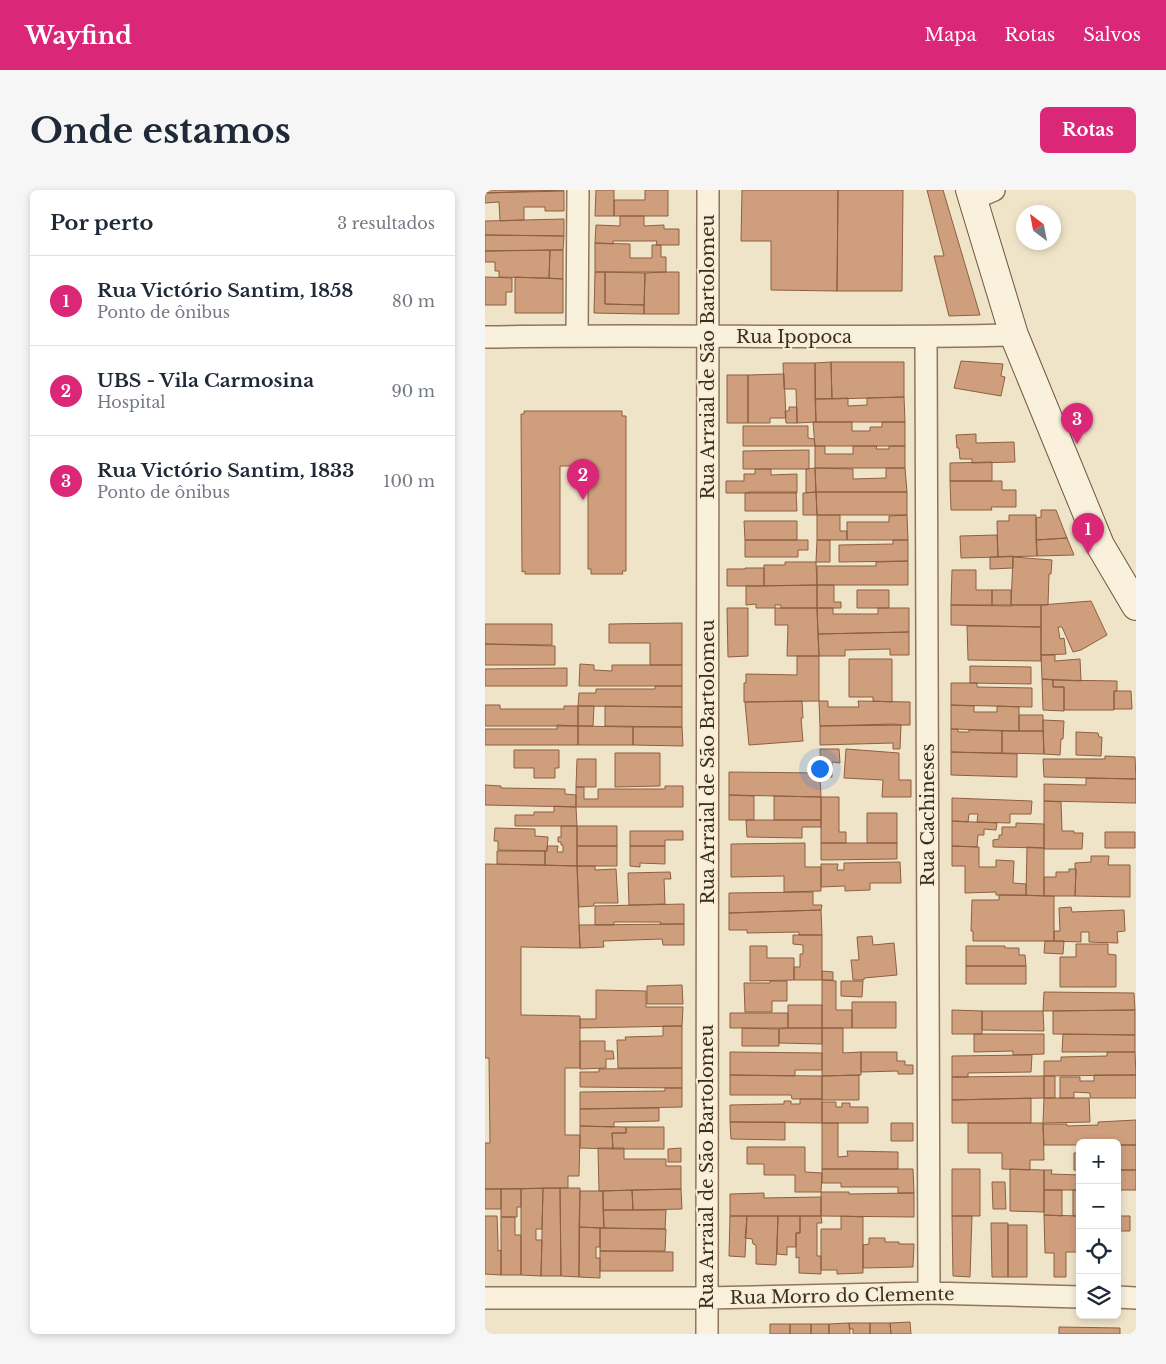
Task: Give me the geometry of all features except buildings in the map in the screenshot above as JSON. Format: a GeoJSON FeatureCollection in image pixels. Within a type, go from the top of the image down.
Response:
{"type":"FeatureCollection","features":[{"type":"Feature","properties":{"kind":"street"},"geometry":{"type":"LineString","coordinates":[[577,336],[578,190]]}},
{"type":"Feature","properties":{"kind":"street","name":"Rua Arraial de São Bartolomeu"},"geometry":{"type":"LineString","coordinates":[[707,1334],[708,190]]}},
{"type":"Feature","properties":{"kind":"street"},"geometry":{"type":"LineString","coordinates":[[979,193],[1014,335],[1100,544],[1136,606]]}},
{"type":"Feature","properties":{"kind":"street","name":"Rua Ipopoca"},"geometry":{"type":"LineString","coordinates":[[485,337],[926,337],[1014,335]]}},
{"type":"Feature","properties":{"kind":"street","name":"Rua Cachineses"},"geometry":{"type":"LineString","coordinates":[[926,337],[929,1293]]}},
{"type":"Feature","properties":{"kind":"street","name":"Rua Morro do Clemente"},"geometry":{"type":"LineString","coordinates":[[485,1298],[707,1298],[929,1293],[1076,1296]]}},
{"type":"Feature","properties":{"kind":"street"},"geometry":{"type":"LineString","coordinates":[[1121,1298],[1136,1298]]}},
{"type":"Feature","properties":{"kind":"place","name":"Rua Victório Santim, 1833"},"geometry":{"type":"Point","coordinates":[1077,444]}},
{"type":"Feature","properties":{"kind":"place","name":"UBS - Vila Carmosina"},"geometry":{"type":"Point","coordinates":[583,500]}},
{"type":"Feature","properties":{"kind":"place","name":"Rua Victório Santim, 1858"},"geometry":{"type":"Point","coordinates":[1088,554]}}]}
